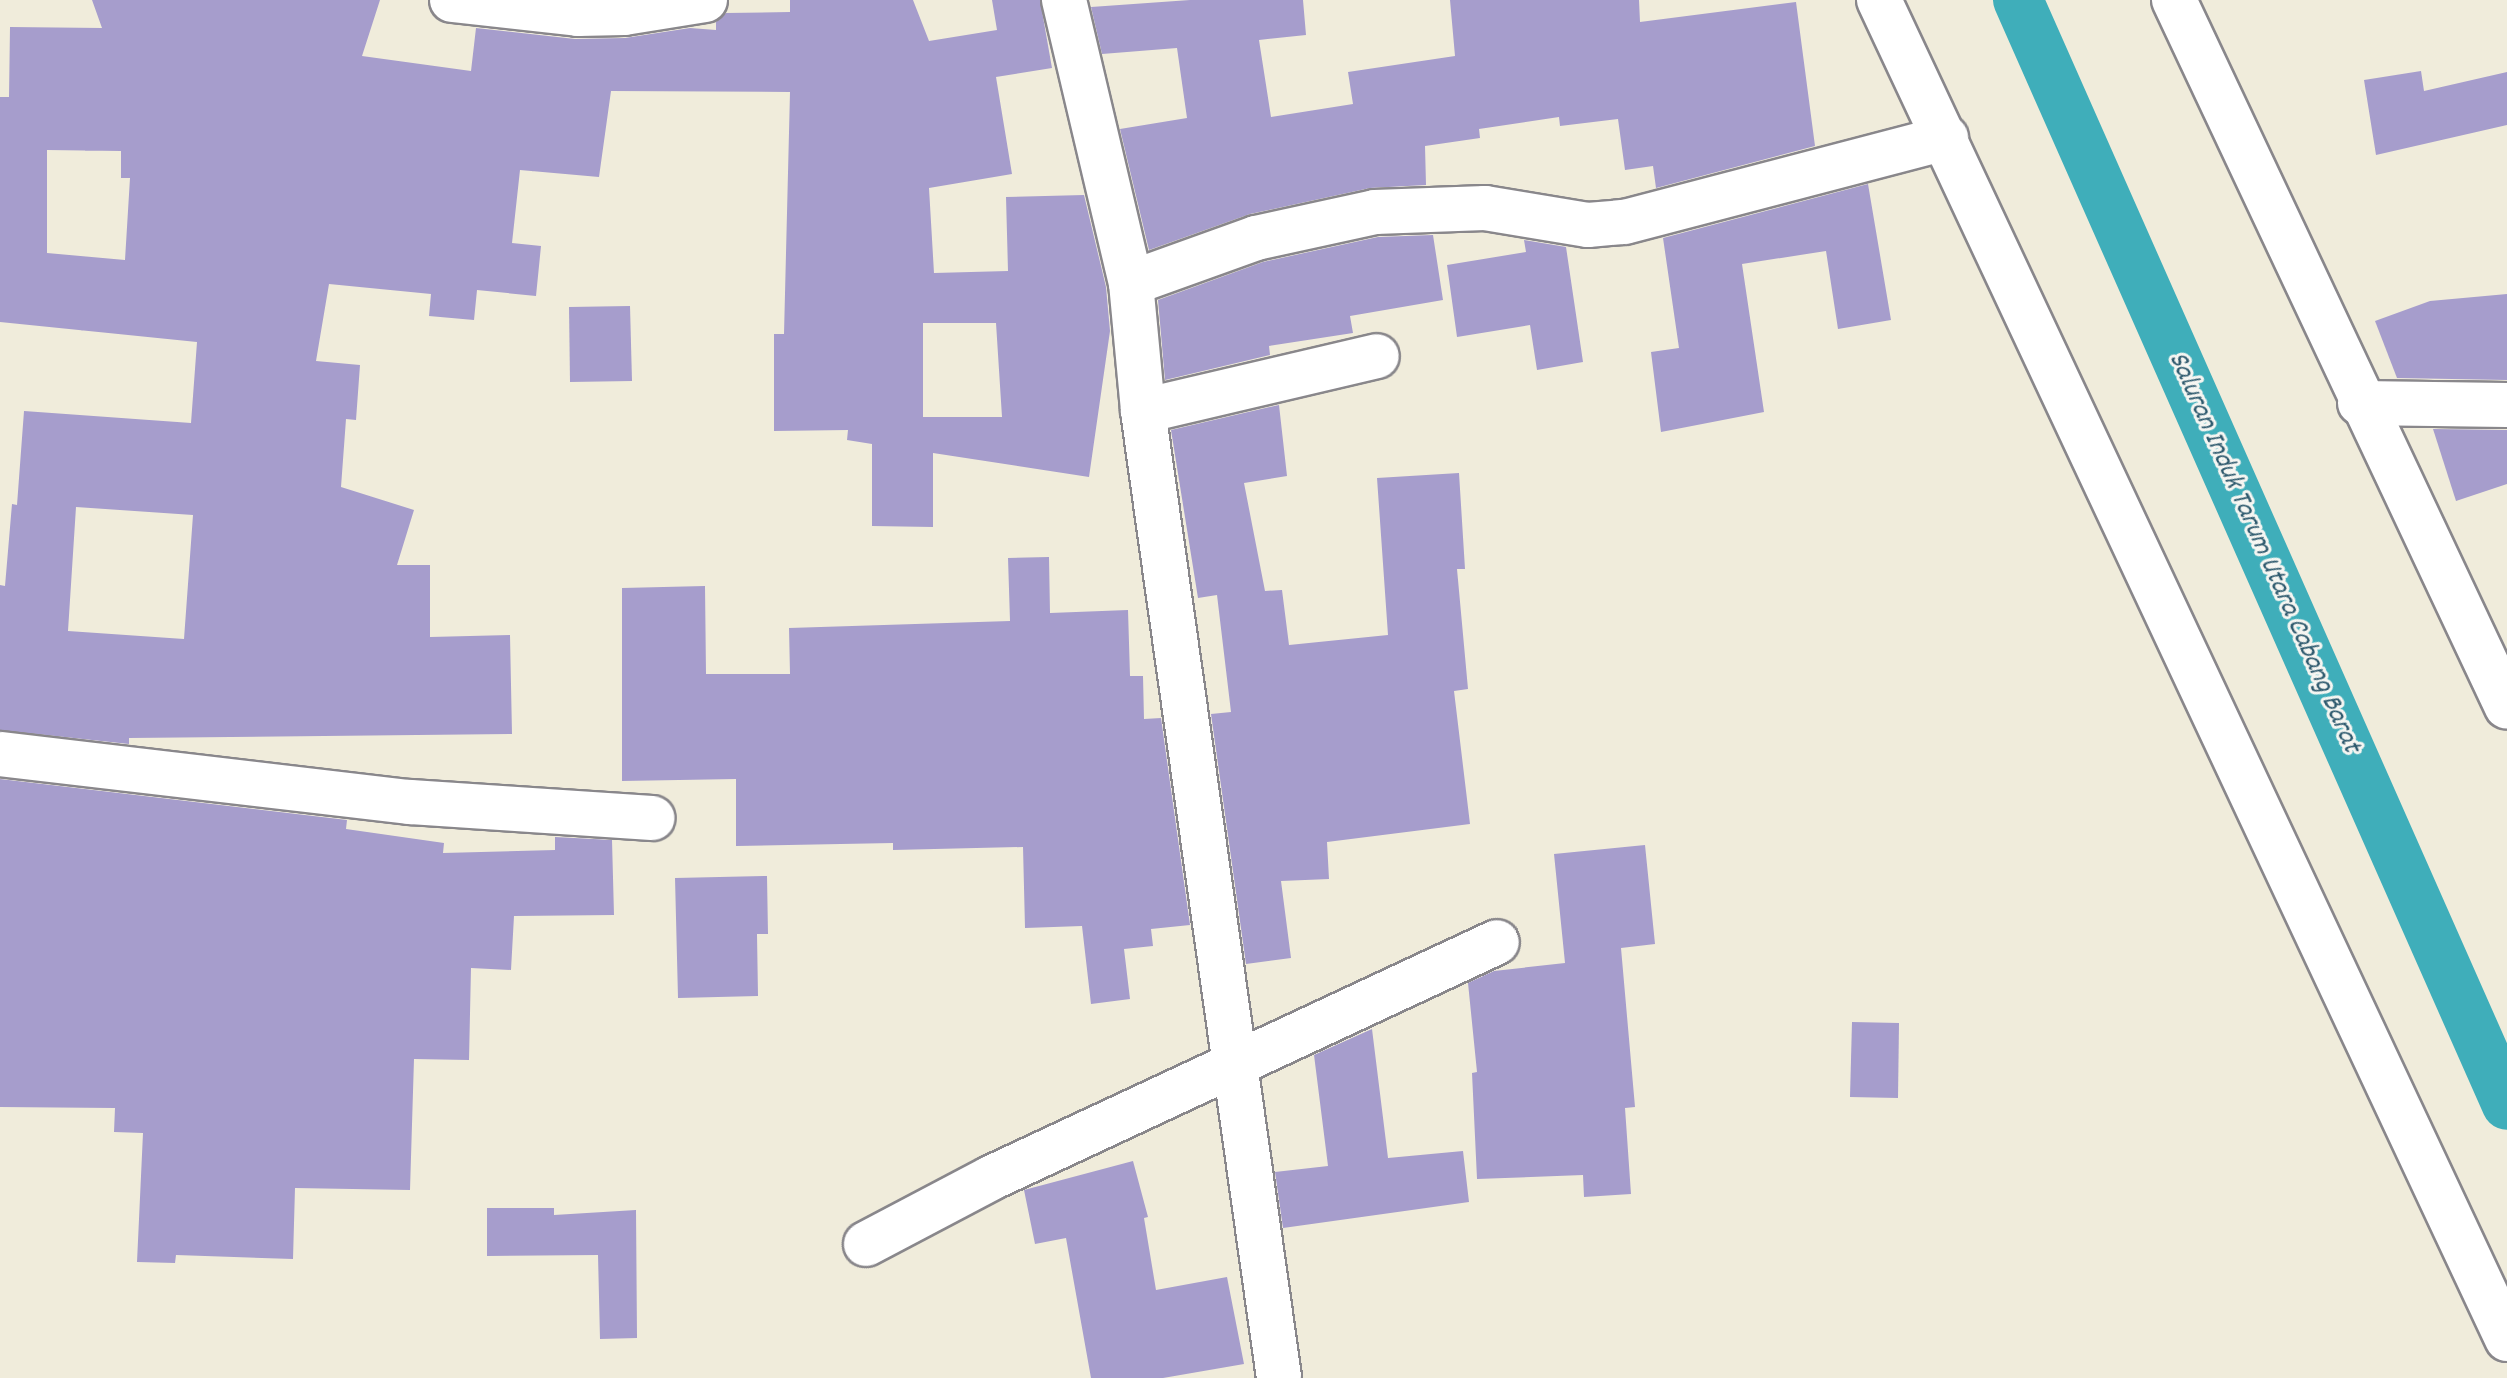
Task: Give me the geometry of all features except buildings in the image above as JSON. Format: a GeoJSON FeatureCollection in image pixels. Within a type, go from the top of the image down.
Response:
{"type":"FeatureCollection","features":[{"type":"Feature","properties":{"kind":"street"},"geometry":{"type":"LineString","coordinates":[[452,0],[578,14],[624,13],[705,0]]}},
{"type":"Feature","properties":{"kind":"street"},"geometry":{"type":"LineString","coordinates":[[1064,0],[1131,283],[1143,411],[1279,1378]]}},
{"type":"Feature","properties":{"kind":"street"},"geometry":{"type":"LineString","coordinates":[[1879,0],[1946,138],[2403,1127],[2507,1339]]}},
{"type":"Feature","properties":{"kind":"street"},"geometry":{"type":"LineString","coordinates":[[2174,0],[2360,403],[2507,707]]}},
{"type":"Feature","properties":{"kind":"street"},"geometry":{"type":"LineString","coordinates":[[1131,283],[1256,238],[1375,212],[1485,208],[1588,225],[1625,222],[1946,138]]}},
{"type":"Feature","properties":{"kind":"street"},"geometry":{"type":"LineString","coordinates":[[1143,411],[1377,356]]}},
{"type":"Feature","properties":{"kind":"street"},"geometry":{"type":"LineString","coordinates":[[2360,403],[2507,405]]}},
{"type":"Feature","properties":{"kind":"street"},"geometry":{"type":"LineString","coordinates":[[0,754],[410,802],[652,818]]}},
{"type":"Feature","properties":{"kind":"street"},"geometry":{"type":"LineString","coordinates":[[866,1244],[991,1178],[1497,942]]}},
{"type":"Feature","properties":{"kind":"waterway","name":"Saluran Induk Tarum Utara Cabang Barat"},"geometry":{"type":"LineString","coordinates":[[2018,0],[2507,1105]]}}]}
